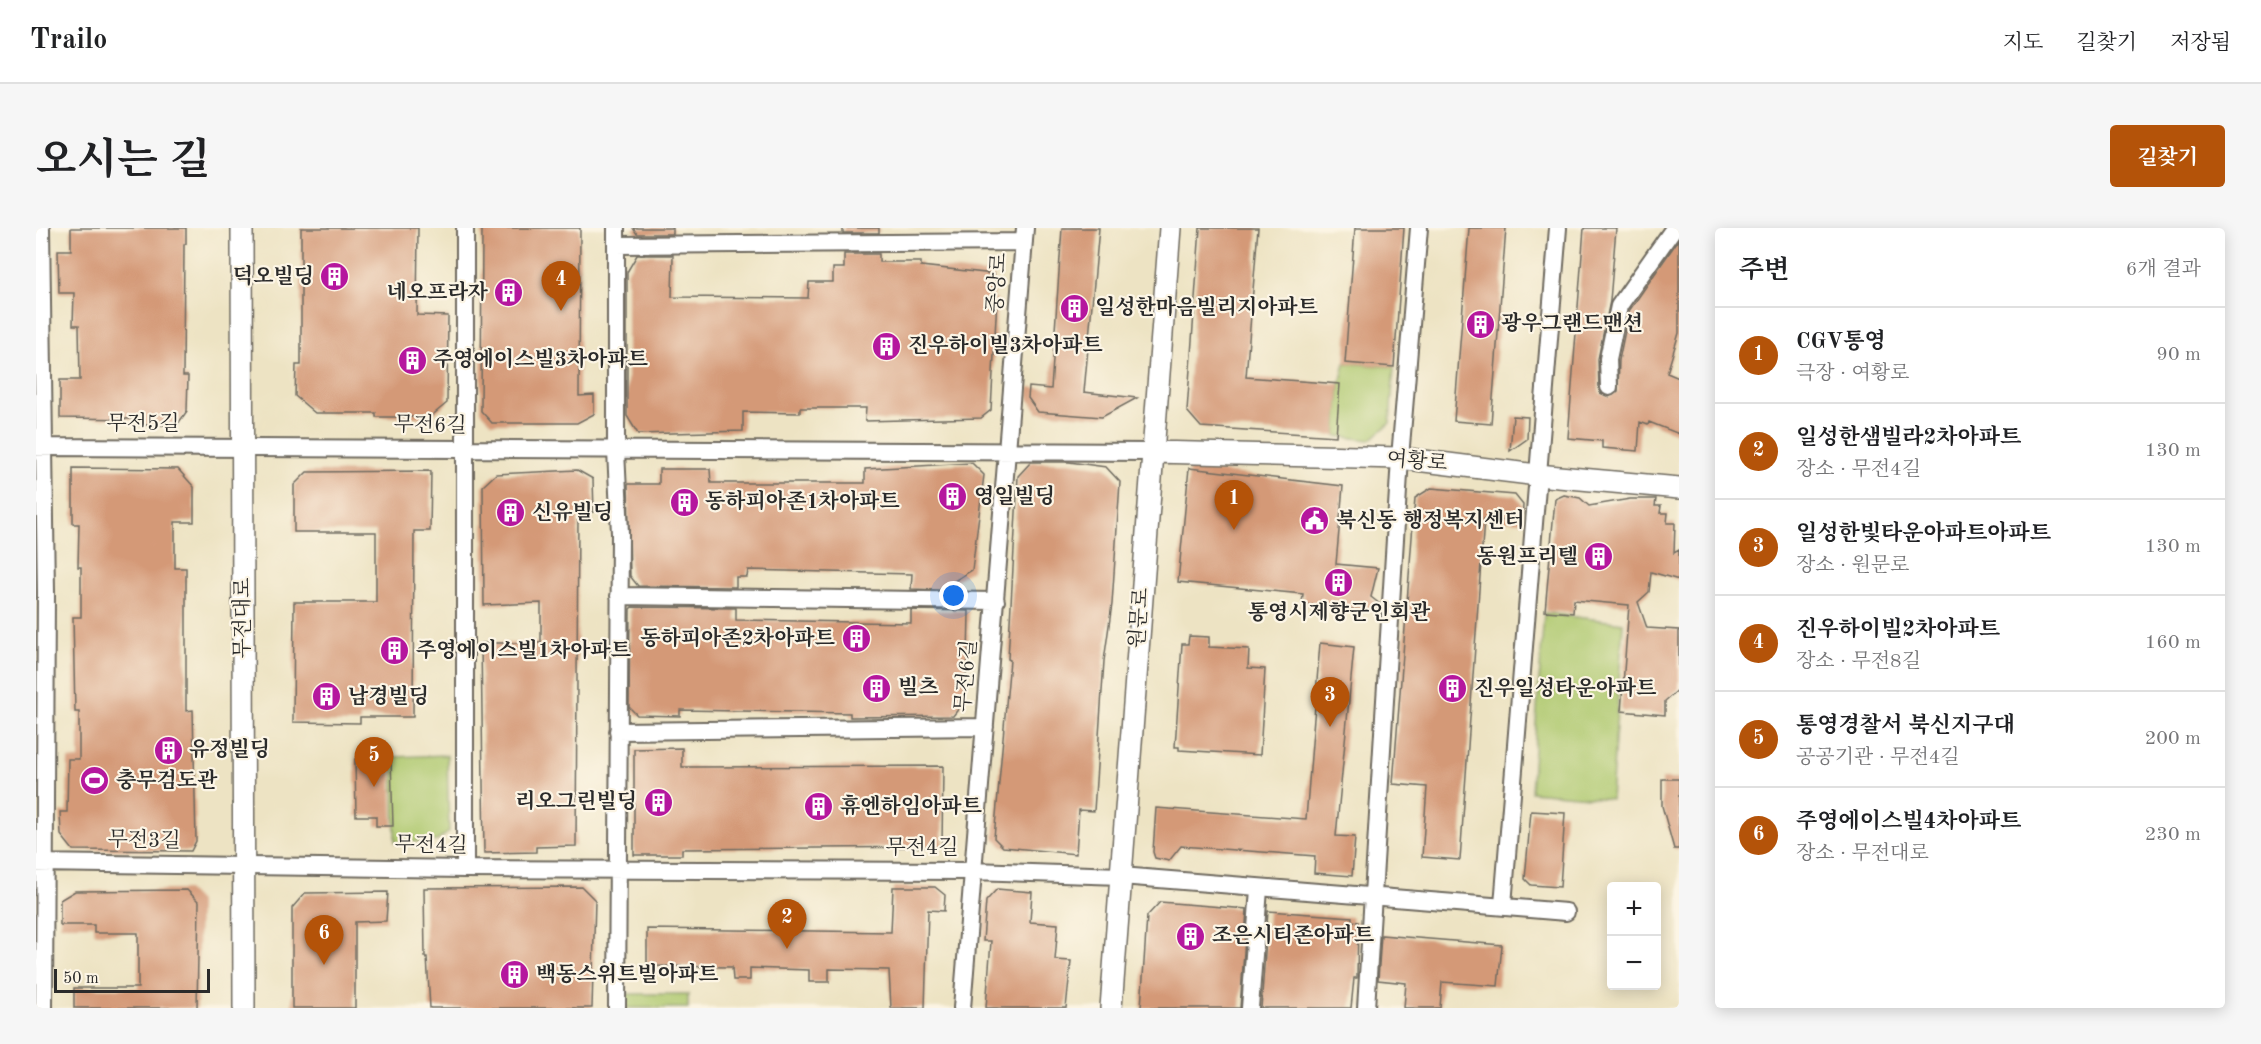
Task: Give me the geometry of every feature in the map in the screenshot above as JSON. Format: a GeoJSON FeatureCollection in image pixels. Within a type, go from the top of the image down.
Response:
{"type":"FeatureCollection","features":[{"type":"Feature","properties":{"kind":"street"},"geometry":{"type":"LineString","coordinates":[[41,228],[38,310],[41,592],[40,863],[44,1008]]}},
{"type":"Feature","properties":{"kind":"street","name":"무전대로"},"geometry":{"type":"LineString","coordinates":[[242,228],[244,1008]]}},
{"type":"Feature","properties":{"kind":"street"},"geometry":{"type":"LineString","coordinates":[[465,228],[465,869]]}},
{"type":"Feature","properties":{"kind":"street","name":"원문로"},"geometry":{"type":"LineString","coordinates":[[1110,1008],[1170,228]]}},
{"type":"Feature","properties":{"kind":"street"},"geometry":{"type":"LineString","coordinates":[[1366,1008],[1400,459],[1419,228]]}},
{"type":"Feature","properties":{"kind":"street"},"geometry":{"type":"LineString","coordinates":[[1503,905],[1558,228]]}},
{"type":"Feature","properties":{"kind":"street"},"geometry":{"type":"LineString","coordinates":[[1609,387],[1608,358],[1619,306],[1674,228]]}},
{"type":"Feature","properties":{"kind":"street"},"geometry":{"type":"LineString","coordinates":[[617,1008],[620,533],[616,451],[616,236],[1024,235]]}},
{"type":"Feature","properties":{"kind":"street","name":"중앙로"},"geometry":{"type":"LineString","coordinates":[[1008,449],[1024,235]]}},
{"type":"Feature","properties":{"kind":"street","name":"무전5길"},"geometry":{"type":"LineString","coordinates":[[40,447],[243,446]]}},
{"type":"Feature","properties":{"kind":"street","name":"무전6길"},"geometry":{"type":"LineString","coordinates":[[243,446],[616,451],[1008,449],[1153,452]]}},
{"type":"Feature","properties":{"kind":"street","name":"무전6길"},"geometry":{"type":"LineString","coordinates":[[973,871],[1008,449]]}},
{"type":"Feature","properties":{"kind":"street","name":"여황로"},"geometry":{"type":"LineString","coordinates":[[1153,452],[1400,459],[1679,488]]}},
{"type":"Feature","properties":{"kind":"street"},"geometry":{"type":"LineString","coordinates":[[619,596],[996,601]]}},
{"type":"Feature","properties":{"kind":"street"},"geometry":{"type":"LineString","coordinates":[[618,731],[985,727]]}},
{"type":"Feature","properties":{"kind":"street","name":"무전3길"},"geometry":{"type":"LineString","coordinates":[[40,863],[243,865]]}},
{"type":"Feature","properties":{"kind":"street","name":"무전4길"},"geometry":{"type":"LineString","coordinates":[[243,865],[465,869],[973,871],[1120,876],[1259,889],[1503,905],[1566,912]]}},
{"type":"Feature","properties":{"kind":"street","name":"무전4길"},"geometry":{"type":"LineString","coordinates":[[962,1008],[973,871]]}},
{"type":"Feature","properties":{"kind":"street"},"geometry":{"type":"LineString","coordinates":[[1250,1008],[1259,889]]}},
{"type":"Feature","properties":{"kind":"green space"},"geometry":{"type":"Polygon","coordinates":[[[1345,363],[1394,367],[1390,423],[1370,440],[1336,436],[1340,384],[1345,363]]]}},
{"type":"Feature","properties":{"kind":"green space"},"geometry":{"type":"Polygon","coordinates":[[[1544,613],[1623,623],[1611,799],[1531,792],[1544,613]]]}},
{"type":"Feature","properties":{"kind":"green space"},"geometry":{"type":"Polygon","coordinates":[[[447,755],[449,832],[437,841],[395,842],[394,757],[447,755]]]}},
{"type":"Feature","properties":{"kind":"green space"},"geometry":{"type":"Polygon","coordinates":[[[624,994],[688,994],[688,1008],[624,1008],[624,994]]]}},
{"type":"Feature","properties":{"kind":"building"},"geometry":{"type":"Polygon","coordinates":[[[71,228],[186,228],[183,376],[188,376],[187,411],[177,425],[136,425],[136,419],[60,418],[60,380],[80,380],[79,325],[73,325],[74,293],[59,293],[58,250],[71,250],[71,228]]]}},
{"type":"Feature","properties":{"kind":"building"},"geometry":{"type":"Polygon","coordinates":[[[301,228],[418,228],[417,315],[448,316],[447,403],[430,417],[376,417],[376,413],[315,413],[295,396],[296,365],[301,365],[301,228]]]}},
{"type":"Feature","properties":{"kind":"building"},"geometry":{"type":"Polygon","coordinates":[[[482,228],[580,228],[579,396],[594,395],[594,414],[577,423],[492,423],[481,411],[482,228]]]}},
{"type":"Feature","properties":{"kind":"building"},"geometry":{"type":"Polygon","coordinates":[[[633,228],[673,228],[673,234],[637,234],[633,228]]]}},
{"type":"Feature","properties":{"kind":"building"},"geometry":{"type":"Polygon","coordinates":[[[843,228],[879,228],[879,233],[843,233],[843,228]]]}},
{"type":"Feature","properties":{"kind":"building","name":"일성한마음빌리지아파트"},"geometry":{"type":"Polygon","coordinates":[[[1062,228],[1099,228],[1084,392],[1137,398],[1102,417],[1038,412],[1028,398],[1029,387],[1051,389],[1062,228]]]}},
{"type":"Feature","properties":{"kind":"building"},"geometry":{"type":"Polygon","coordinates":[[[1200,228],[1258,228],[1246,377],[1340,384],[1336,436],[1201,427],[1187,411],[1200,228]]]}},
{"type":"Feature","properties":{"kind":"building"},"geometry":{"type":"Polygon","coordinates":[[[1355,228],[1404,228],[1394,367],[1345,363],[1355,228]]]}},
{"type":"Feature","properties":{"kind":"building","name":"광우그랜드맨션"},"geometry":{"type":"Polygon","coordinates":[[[1469,228],[1506,228],[1491,424],[1454,421],[1469,228]]]}},
{"type":"Feature","properties":{"kind":"building"},"geometry":{"type":"Polygon","coordinates":[[[1584,228],[1616,228],[1610,301],[1598,359],[1600,393],[1609,397],[1618,391],[1619,360],[1629,311],[1679,239],[1679,333],[1667,373],[1679,378],[1679,434],[1649,422],[1648,425],[1640,422],[1638,451],[1602,448],[1602,441],[1568,438],[1584,228]]]}},
{"type":"Feature","properties":{"kind":"building"},"geometry":{"type":"Polygon","coordinates":[[[844,254],[879,254],[879,262],[921,262],[921,266],[994,274],[993,298],[997,298],[991,410],[981,418],[865,421],[866,408],[800,408],[800,413],[743,412],[743,431],[638,434],[627,416],[627,272],[637,255],[673,255],[672,297],[808,298],[809,282],[833,282],[833,268],[844,268],[844,254]]]}},
{"type":"Feature","properties":{"kind":"building"},"geometry":{"type":"Polygon","coordinates":[[[1513,416],[1528,417],[1527,439],[1510,451],[1513,416]]]}},
{"type":"Feature","properties":{"kind":"building"},"geometry":{"type":"Polygon","coordinates":[[[1031,462],[1069,462],[1106,467],[1120,482],[1112,604],[1104,661],[1094,811],[1079,810],[1076,854],[1003,847],[994,838],[1010,660],[1008,659],[1018,476],[1031,462]]]}},
{"type":"Feature","properties":{"kind":"building"},"geometry":{"type":"Polygon","coordinates":[[[972,463],[984,475],[972,570],[940,590],[911,589],[912,574],[748,570],[747,577],[736,577],[736,587],[638,586],[630,576],[628,484],[659,484],[659,469],[710,469],[711,483],[865,483],[865,469],[972,463]]]}},
{"type":"Feature","properties":{"kind":"building"},"geometry":{"type":"Polygon","coordinates":[[[73,468],[178,469],[194,487],[194,522],[175,522],[175,568],[186,568],[186,711],[193,710],[196,841],[191,851],[73,850],[61,835],[60,812],[67,812],[68,759],[79,759],[79,712],[75,712],[73,617],[81,617],[81,567],[78,567],[79,524],[73,524],[73,468]]]}},
{"type":"Feature","properties":{"kind":"building"},"geometry":{"type":"Polygon","coordinates":[[[1189,468],[1343,486],[1336,564],[1378,568],[1371,597],[1380,604],[1380,608],[1366,611],[1302,604],[1303,594],[1178,582],[1189,468]]]}},
{"type":"Feature","properties":{"kind":"building"},"geometry":{"type":"Polygon","coordinates":[[[577,470],[593,479],[594,512],[578,513],[576,846],[536,847],[536,852],[484,853],[481,643],[541,643],[541,603],[484,605],[483,486],[496,474],[577,470]]]}},
{"type":"Feature","properties":{"kind":"building","name":"주영에이스빌1차아파트"},"geometry":{"type":"Polygon","coordinates":[[[431,471],[430,531],[414,531],[413,717],[360,717],[360,723],[293,722],[294,602],[376,602],[376,532],[294,532],[294,485],[307,472],[431,471]]]}},
{"type":"Feature","properties":{"kind":"building","name":"진우일성타운아파트"},"geometry":{"type":"Polygon","coordinates":[[[1431,488],[1515,495],[1523,505],[1522,522],[1484,519],[1460,860],[1422,857],[1427,787],[1393,784],[1415,498],[1431,488]]]}},
{"type":"Feature","properties":{"kind":"building"},"geometry":{"type":"Polygon","coordinates":[[[1564,495],[1580,498],[1589,506],[1630,499],[1656,499],[1655,506],[1661,506],[1660,513],[1668,513],[1667,523],[1675,523],[1674,553],[1679,550],[1679,580],[1651,572],[1649,592],[1638,602],[1647,628],[1679,630],[1679,689],[1665,701],[1665,715],[1621,711],[1629,605],[1574,600],[1573,613],[1545,611],[1555,499],[1564,495]]]}},
{"type":"Feature","properties":{"kind":"building"},"geometry":{"type":"Polygon","coordinates":[[[632,607],[736,608],[736,620],[911,623],[911,610],[969,611],[968,658],[963,703],[953,716],[850,717],[850,713],[680,710],[680,716],[637,715],[629,707],[630,609],[632,607]]]}},
{"type":"Feature","properties":{"kind":"building"},"geometry":{"type":"Polygon","coordinates":[[[1189,636],[1209,637],[1209,647],[1249,649],[1248,668],[1265,669],[1260,755],[1179,750],[1179,747],[1175,747],[1182,644],[1188,644],[1189,636]]]}},
{"type":"Feature","properties":{"kind":"building"},"geometry":{"type":"Polygon","coordinates":[[[1320,643],[1354,647],[1336,836],[1355,837],[1352,876],[1314,873],[1315,856],[1181,846],[1169,861],[1155,858],[1153,852],[1156,808],[1306,819],[1320,643]]]}},
{"type":"Feature","properties":{"kind":"building","name":"휴엔하임아파트"},"geometry":{"type":"Polygon","coordinates":[[[682,748],[682,767],[943,766],[942,847],[682,849],[682,855],[634,855],[634,749],[682,748]]]}},
{"type":"Feature","properties":{"kind":"building"},"geometry":{"type":"Polygon","coordinates":[[[391,758],[393,826],[376,826],[376,816],[356,816],[355,759],[391,758]]]}},
{"type":"Feature","properties":{"kind":"building"},"geometry":{"type":"Polygon","coordinates":[[[1662,779],[1679,779],[1679,849],[1674,849],[1662,806],[1662,779]]]}},
{"type":"Feature","properties":{"kind":"building"},"geometry":{"type":"Polygon","coordinates":[[[1531,811],[1565,813],[1560,887],[1531,885],[1525,879],[1531,811]]]}},
{"type":"Feature","properties":{"kind":"building"},"geometry":{"type":"Polygon","coordinates":[[[582,887],[595,900],[592,1008],[430,1008],[427,957],[425,957],[424,888],[582,887]]]}},
{"type":"Feature","properties":{"kind":"building"},"geometry":{"type":"Polygon","coordinates":[[[893,887],[935,887],[945,895],[944,911],[928,910],[925,1008],[891,1008],[889,970],[829,969],[829,982],[809,982],[809,970],[750,968],[750,980],[733,980],[732,967],[647,966],[647,929],[891,932],[893,887]]]}},
{"type":"Feature","properties":{"kind":"building"},"geometry":{"type":"Polygon","coordinates":[[[997,889],[1032,892],[1030,922],[1058,924],[1055,960],[1071,961],[1066,1008],[986,1008],[991,941],[983,941],[986,901],[997,889]]]}},
{"type":"Feature","properties":{"kind":"building"},"geometry":{"type":"Polygon","coordinates":[[[187,890],[199,902],[197,1008],[74,1008],[74,988],[138,988],[138,933],[94,933],[94,925],[60,925],[60,900],[75,891],[187,890]]]}},
{"type":"Feature","properties":{"kind":"building"},"geometry":{"type":"Polygon","coordinates":[[[388,892],[386,921],[355,922],[355,1008],[292,1008],[292,908],[305,893],[388,892]]]}},
{"type":"Feature","properties":{"kind":"building","name":"조은시티존아파트"},"geometry":{"type":"Polygon","coordinates":[[[1160,902],[1247,909],[1240,1008],[1141,1008],[1147,916],[1160,902]]]}},
{"type":"Feature","properties":{"kind":"building"},"geometry":{"type":"Polygon","coordinates":[[[1268,911],[1352,917],[1352,921],[1358,922],[1357,978],[1354,978],[1351,1008],[1261,1008],[1268,911]]]}},
{"type":"Feature","properties":{"kind":"building"},"geometry":{"type":"Polygon","coordinates":[[[1381,935],[1502,945],[1498,986],[1442,982],[1440,1008],[1404,1008],[1406,983],[1378,980],[1381,935]]]}},
{"type":"Feature","properties":{"kind":"place","name":"덕오빌딩"},"geometry":{"type":"Point","coordinates":[335,277]}},
{"type":"Feature","properties":{"kind":"place","name":"네오프라자"},"geometry":{"type":"Point","coordinates":[509,293]}},
{"type":"Feature","properties":{"kind":"place","name":"일성한마음빌리지아파트"},"geometry":{"type":"Point","coordinates":[1074,308]}},
{"type":"Feature","properties":{"kind":"place","name":"진우하이빌2차아파트"},"geometry":{"type":"Point","coordinates":[561,311]}},
{"type":"Feature","properties":{"kind":"place","name":"광우그랜드맨션"},"geometry":{"type":"Point","coordinates":[1480,324]}},
{"type":"Feature","properties":{"kind":"place","name":"진우하이빌3차아파트"},"geometry":{"type":"Point","coordinates":[887,346]}},
{"type":"Feature","properties":{"kind":"place","name":"주영에이스빌3차아파트"},"geometry":{"type":"Point","coordinates":[412,360]}},
{"type":"Feature","properties":{"kind":"place","name":"영일빌딩"},"geometry":{"type":"Point","coordinates":[953,497]}},
{"type":"Feature","properties":{"kind":"place","name":"동하피아존1차아파트"},"geometry":{"type":"Point","coordinates":[684,502]}},
{"type":"Feature","properties":{"kind":"place","name":"신유빌딩"},"geometry":{"type":"Point","coordinates":[511,513]}},
{"type":"Feature","properties":{"kind":"place","name":"북신동 행정복지센터"},"geometry":{"type":"Point","coordinates":[1315,521]}},
{"type":"Feature","properties":{"kind":"place","name":"CGV통영"},"geometry":{"type":"Point","coordinates":[1234,530]}},
{"type":"Feature","properties":{"kind":"place","name":"동원프리텔"},"geometry":{"type":"Point","coordinates":[1599,557]}},
{"type":"Feature","properties":{"kind":"place","name":"통영시제향군인회관"},"geometry":{"type":"Point","coordinates":[1339,582]}},
{"type":"Feature","properties":{"kind":"place","name":"동하피아존2차아파트"},"geometry":{"type":"Point","coordinates":[856,639]}},
{"type":"Feature","properties":{"kind":"place","name":"주영에이스빌1차아파트"},"geometry":{"type":"Point","coordinates":[395,651]}},
{"type":"Feature","properties":{"kind":"place","name":"빌츠"},"geometry":{"type":"Point","coordinates":[877,688]}},
{"type":"Feature","properties":{"kind":"place","name":"진우일성타운아파트"},"geometry":{"type":"Point","coordinates":[1453,689]}},
{"type":"Feature","properties":{"kind":"place","name":"남경빌딩"},"geometry":{"type":"Point","coordinates":[327,697]}},
{"type":"Feature","properties":{"kind":"place","name":"일성한빛타운아파트아파트"},"geometry":{"type":"Point","coordinates":[1330,727]}},
{"type":"Feature","properties":{"kind":"place","name":"유정빌딩"},"geometry":{"type":"Point","coordinates":[168,750]}},
{"type":"Feature","properties":{"kind":"place","name":"충무검도관"},"geometry":{"type":"Point","coordinates":[95,781]}},
{"type":"Feature","properties":{"kind":"place","name":"통영경찰서 북신지구대"},"geometry":{"type":"Point","coordinates":[374,787]}},
{"type":"Feature","properties":{"kind":"place","name":"리오그린빌딩"},"geometry":{"type":"Point","coordinates":[658,802]}},
{"type":"Feature","properties":{"kind":"place","name":"휴엔하임아파트"},"geometry":{"type":"Point","coordinates":[819,807]}},
{"type":"Feature","properties":{"kind":"place","name":"조은시티존아파트"},"geometry":{"type":"Point","coordinates":[1191,936]}},
{"type":"Feature","properties":{"kind":"place","name":"일성한샘빌라2차아파트"},"geometry":{"type":"Point","coordinates":[787,949]}},
{"type":"Feature","properties":{"kind":"place","name":"주영에이스빌4차아파트"},"geometry":{"type":"Point","coordinates":[324,965]}},
{"type":"Feature","properties":{"kind":"place","name":"백동스위트빌아파트"},"geometry":{"type":"Point","coordinates":[515,975]}}]}
